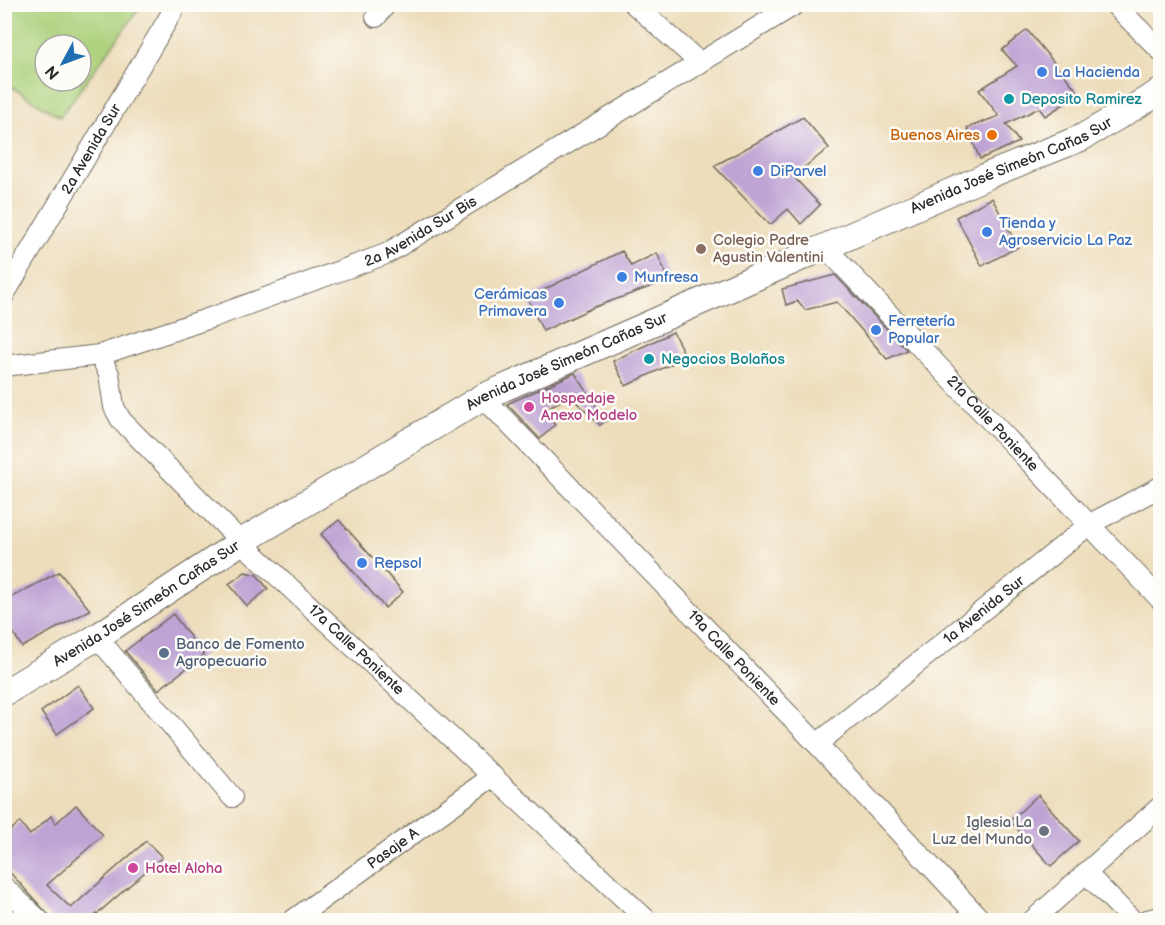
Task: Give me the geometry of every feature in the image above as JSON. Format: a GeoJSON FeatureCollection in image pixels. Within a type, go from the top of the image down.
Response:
{"type":"FeatureCollection","features":[{"type":"Feature","properties":{"kind":"main road","name":"Avenida José Simeón Cañas Sur"},"geometry":{"type":"LineString","coordinates":[[4,693],[97,637],[241,543],[483,397],[1081,138],[1161,92]]}},
{"type":"Feature","properties":{"kind":"street","name":"2a Avenida Sur"},"geometry":{"type":"LineString","coordinates":[[4,295],[177,4]]}},
{"type":"Feature","properties":{"kind":"street"},"geometry":{"type":"LineString","coordinates":[[634,4],[700,63]]}},
{"type":"Feature","properties":{"kind":"street","name":"2a Avenida Sur Bis"},"geometry":{"type":"LineString","coordinates":[[4,366],[100,355],[386,254],[796,4]]}},
{"type":"Feature","properties":{"kind":"street"},"geometry":{"type":"LineString","coordinates":[[1114,4],[1161,50]]}},
{"type":"Feature","properties":{"kind":"street","name":"21a Calle Poniente"},"geometry":{"type":"LineString","coordinates":[[826,248],[1161,599]]}},
{"type":"Feature","properties":{"kind":"street","name":"17a Calle Poniente"},"geometry":{"type":"LineString","coordinates":[[100,355],[109,374],[114,407],[121,420],[241,543],[647,921]]}},
{"type":"Feature","properties":{"kind":"street","name":"19a Calle Poniente"},"geometry":{"type":"LineString","coordinates":[[483,397],[817,744],[981,921]]}},
{"type":"Feature","properties":{"kind":"street","name":"1a Avenida Sur"},"geometry":{"type":"LineString","coordinates":[[817,744],[1090,524],[1161,487]]}},
{"type":"Feature","properties":{"kind":"street"},"geometry":{"type":"LineString","coordinates":[[97,637],[232,797]]}},
{"type":"Feature","properties":{"kind":"street","name":"Pasaje A"},"geometry":{"type":"LineString","coordinates":[[293,921],[493,776]]}},
{"type":"Feature","properties":{"kind":"street"},"geometry":{"type":"LineString","coordinates":[[1034,921],[1161,807]]}},
{"type":"Feature","properties":{"kind":"street"},"geometry":{"type":"LineString","coordinates":[[1086,873],[1132,921]]}},
{"type":"Feature","properties":{"kind":"street"},"geometry":{"type":"LineString","coordinates":[[4,887],[39,921]]}},
{"type":"Feature","properties":{"kind":"street"},"geometry":{"type":"LineString","coordinates":[[1146,921],[1161,917]]}},
{"type":"Feature","properties":{"kind":"green space"},"geometry":{"type":"Polygon","coordinates":[[[4,5],[142,5],[93,72],[93,33],[33,33],[33,93],[78,93],[60,117],[5,83],[4,5]]]}},
{"type":"Feature","properties":{"kind":"building"},"geometry":{"type":"Polygon","coordinates":[[[1027,30],[1080,94],[1045,116],[1039,108],[1006,124],[1019,142],[980,159],[967,128],[999,116],[979,90],[1017,66],[1002,50],[1027,30]]]}},
{"type":"Feature","properties":{"kind":"building","name":"DiParvel"},"geometry":{"type":"Polygon","coordinates":[[[803,117],[829,148],[793,176],[820,205],[801,224],[788,209],[770,225],[714,166],[803,117]]]}},
{"type":"Feature","properties":{"kind":"building","name":"Tienda y Agroservicio La Paz"},"geometry":{"type":"Polygon","coordinates":[[[992,198],[1018,247],[982,266],[956,217],[992,198]]]}},
{"type":"Feature","properties":{"kind":"building"},"geometry":{"type":"Polygon","coordinates":[[[622,251],[631,266],[657,253],[669,280],[592,308],[543,331],[527,298],[622,251]]]}},
{"type":"Feature","properties":{"kind":"building","name":"Ferretería Popular"},"geometry":{"type":"Polygon","coordinates":[[[835,275],[907,350],[887,359],[837,302],[805,310],[798,301],[786,305],[782,289],[835,275]]]}},
{"type":"Feature","properties":{"kind":"building","name":"Negocios Bolaños"},"geometry":{"type":"Polygon","coordinates":[[[673,332],[686,357],[626,386],[613,361],[673,332]]]}},
{"type":"Feature","properties":{"kind":"building","name":"Hospedaje Anexo Modelo"},"geometry":{"type":"Polygon","coordinates":[[[575,373],[606,421],[600,425],[570,396],[543,410],[555,425],[540,439],[507,404],[575,373]]]}},
{"type":"Feature","properties":{"kind":"building","name":"Repsol"},"geometry":{"type":"Polygon","coordinates":[[[339,520],[403,592],[385,608],[321,534],[339,520]]]}},
{"type":"Feature","properties":{"kind":"building"},"geometry":{"type":"Polygon","coordinates":[[[59,572],[90,610],[22,647],[4,618],[4,601],[59,572]]]}},
{"type":"Feature","properties":{"kind":"building"},"geometry":{"type":"Polygon","coordinates":[[[245,572],[257,575],[268,589],[247,606],[229,584],[245,572]]]}},
{"type":"Feature","properties":{"kind":"building","name":"Banco de Fomento Agropecuario"},"geometry":{"type":"Polygon","coordinates":[[[173,614],[204,655],[158,690],[125,651],[173,614]]]}},
{"type":"Feature","properties":{"kind":"building"},"geometry":{"type":"Polygon","coordinates":[[[78,685],[94,708],[57,734],[41,712],[78,685]]]}},
{"type":"Feature","properties":{"kind":"building","name":"Iglesia La Luz del Mundo"},"geometry":{"type":"Polygon","coordinates":[[[1038,795],[1079,841],[1051,866],[1010,821],[1038,795]]]}},
{"type":"Feature","properties":{"kind":"building"},"geometry":{"type":"Polygon","coordinates":[[[76,805],[103,835],[47,885],[71,908],[146,841],[162,857],[89,921],[54,921],[4,866],[4,836],[20,822],[30,835],[51,816],[55,824],[76,805]]]}},
{"type":"Feature","properties":{"kind":"place","name":"La Hacienda"},"geometry":{"type":"Point","coordinates":[1042,72]}},
{"type":"Feature","properties":{"kind":"place","name":"Deposito Ramirez"},"geometry":{"type":"Point","coordinates":[1009,99]}},
{"type":"Feature","properties":{"kind":"place","name":"Buenos Aires"},"geometry":{"type":"Point","coordinates":[992,135]}},
{"type":"Feature","properties":{"kind":"place","name":"DiParvel"},"geometry":{"type":"Point","coordinates":[758,171]}},
{"type":"Feature","properties":{"kind":"place","name":"Tienda y Agroservicio La Paz"},"geometry":{"type":"Point","coordinates":[987,232]}},
{"type":"Feature","properties":{"kind":"place","name":"Colegio Padre Agustin Valentini"},"geometry":{"type":"Point","coordinates":[701,249]}},
{"type":"Feature","properties":{"kind":"place","name":"Munfresa"},"geometry":{"type":"Point","coordinates":[622,277]}},
{"type":"Feature","properties":{"kind":"place","name":"Cerámicas Primavera"},"geometry":{"type":"Point","coordinates":[559,303]}},
{"type":"Feature","properties":{"kind":"place","name":"Ferretería Popular"},"geometry":{"type":"Point","coordinates":[876,330]}},
{"type":"Feature","properties":{"kind":"place","name":"Negocios Bolaños"},"geometry":{"type":"Point","coordinates":[649,359]}},
{"type":"Feature","properties":{"kind":"place","name":"Hospedaje Anexo Modelo"},"geometry":{"type":"Point","coordinates":[529,407]}},
{"type":"Feature","properties":{"kind":"place","name":"Repsol"},"geometry":{"type":"Point","coordinates":[362,563]}},
{"type":"Feature","properties":{"kind":"place","name":"Banco de Fomento Agropecuario"},"geometry":{"type":"Point","coordinates":[164,653]}},
{"type":"Feature","properties":{"kind":"place","name":"Iglesia La Luz del Mundo"},"geometry":{"type":"Point","coordinates":[1044,831]}},
{"type":"Feature","properties":{"kind":"place","name":"Hotel Aloha"},"geometry":{"type":"Point","coordinates":[133,868]}}]}
